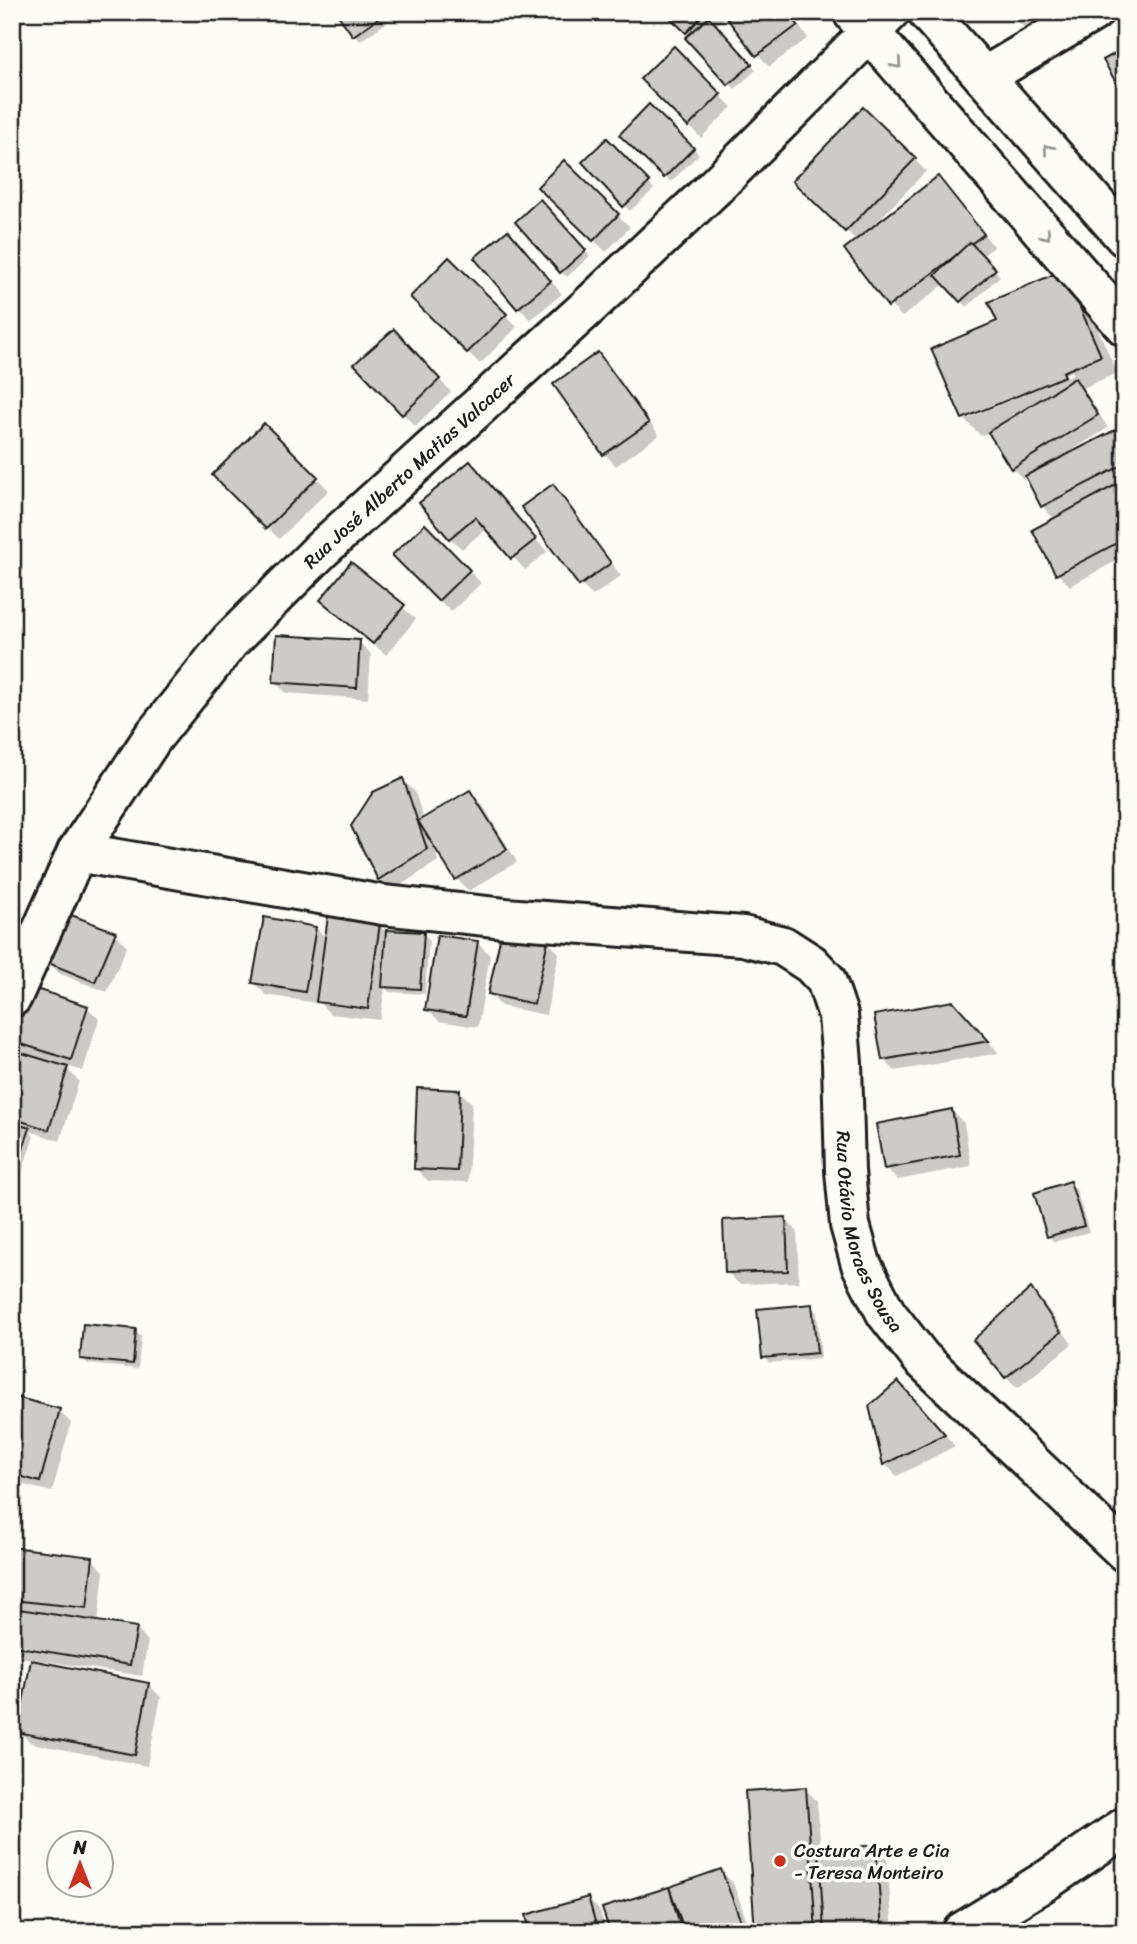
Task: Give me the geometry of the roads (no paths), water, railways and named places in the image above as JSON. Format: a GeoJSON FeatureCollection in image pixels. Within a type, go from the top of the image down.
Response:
{"type":"FeatureCollection","features":[{"type":"Feature","properties":{"kind":"street"},"geometry":{"type":"LineString","coordinates":[[927,12],[1125,237]]}},
{"type":"Feature","properties":{"kind":"street"},"geometry":{"type":"LineString","coordinates":[[984,77],[1093,12]]}},
{"type":"Feature","properties":{"kind":"street"},"geometry":{"type":"LineString","coordinates":[[871,19],[1125,326]]}},
{"type":"Feature","properties":{"kind":"street","name":"Rua José Alberto Matias Valcacer"},"geometry":{"type":"LineString","coordinates":[[12,997],[77,852],[153,737],[230,641],[321,550],[588,307],[715,187],[871,19]]}},
{"type":"Feature","properties":{"kind":"street","name":"Rua Otávio Moraes Sousa"},"geometry":{"type":"LineString","coordinates":[[77,852],[383,905],[505,918],[743,936],[783,946],[811,964],[826,980],[838,1016],[850,1225],[861,1264],[886,1313],[921,1358],[1125,1552]]}},
{"type":"Feature","properties":{"kind":"street"},"geometry":{"type":"LineString","coordinates":[[962,1932],[1051,1878],[1125,1827]]}},
{"type":"Feature","properties":{"kind":"place","name":"Costura Arte e Cia - Teresa Monteiro"},"geometry":{"type":"Point","coordinates":[780,1861]}}]}
